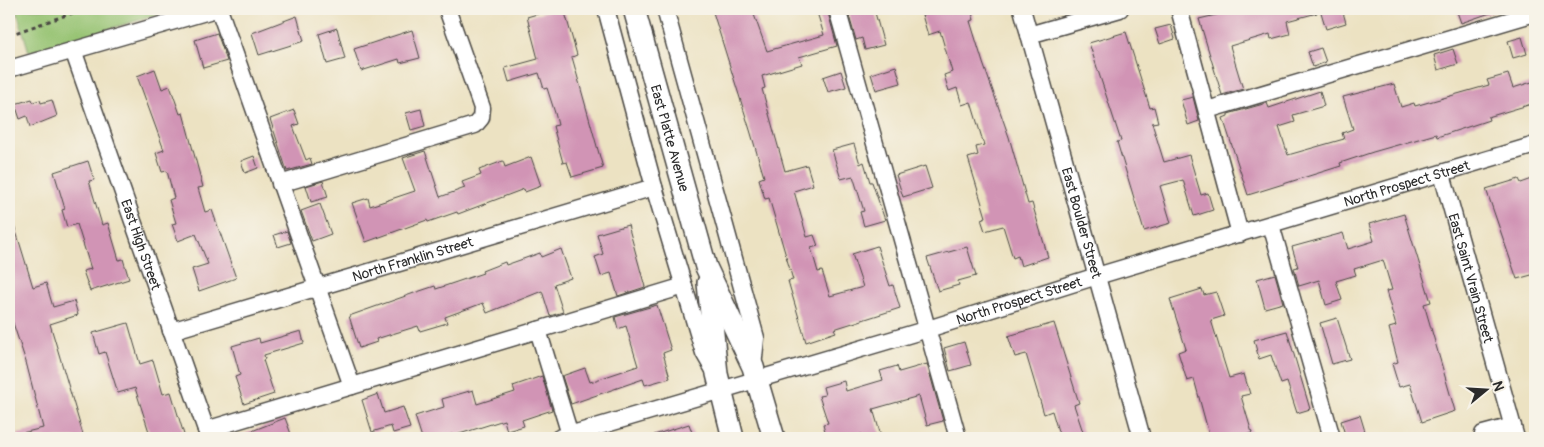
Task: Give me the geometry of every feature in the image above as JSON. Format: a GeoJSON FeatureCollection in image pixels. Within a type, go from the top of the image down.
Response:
{"type":"FeatureCollection","features":[{"type":"Feature","properties":{"kind":"main road","name":"East Platte Avenue"},"geometry":{"type":"LineString","coordinates":[[634,9],[706,268],[719,383],[733,438]]}},
{"type":"Feature","properties":{"kind":"main road","name":"East Platte Avenue"},"geometry":{"type":"LineString","coordinates":[[706,268],[755,373],[774,438]]}},
{"type":"Feature","properties":{"kind":"street"},"geometry":{"type":"LineString","coordinates":[[9,69],[217,9],[352,386]]}},
{"type":"Feature","properties":{"kind":"street"},"geometry":{"type":"LineString","coordinates":[[280,184],[475,125],[481,118],[482,108],[447,9]]}},
{"type":"Feature","properties":{"kind":"street"},"geometry":{"type":"LineString","coordinates":[[606,9],[654,187],[704,353],[719,383]]}},
{"type":"Feature","properties":{"kind":"street"},"geometry":{"type":"LineString","coordinates":[[666,9],[756,338],[755,373]]}},
{"type":"Feature","properties":{"kind":"street"},"geometry":{"type":"LineString","coordinates":[[837,9],[958,438]]}},
{"type":"Feature","properties":{"kind":"street","name":"East Boulder Street"},"geometry":{"type":"LineString","coordinates":[[1022,9],[1142,438]]}},
{"type":"Feature","properties":{"kind":"street"},"geometry":{"type":"LineString","coordinates":[[1029,35],[1120,9]]}},
{"type":"Feature","properties":{"kind":"street"},"geometry":{"type":"LineString","coordinates":[[1179,9],[1240,234]]}},
{"type":"Feature","properties":{"kind":"street"},"geometry":{"type":"LineString","coordinates":[[1207,110],[1535,13]]}},
{"type":"Feature","properties":{"kind":"street","name":"East High Street"},"geometry":{"type":"LineString","coordinates":[[73,50],[208,434]]}},
{"type":"Feature","properties":{"kind":"street","name":"North Prospect Street"},"geometry":{"type":"LineString","coordinates":[[567,437],[719,383],[928,329],[1097,276],[1535,145]]}},
{"type":"Feature","properties":{"kind":"street","name":"East Saint Vrain Street"},"geometry":{"type":"LineString","coordinates":[[1442,174],[1514,432]]}},
{"type":"Feature","properties":{"kind":"street","name":"North Franklin Street"},"geometry":{"type":"LineString","coordinates":[[171,331],[654,187]]}},
{"type":"Feature","properties":{"kind":"street"},"geometry":{"type":"LineString","coordinates":[[1271,225],[1332,438]]}},
{"type":"Feature","properties":{"kind":"street"},"geometry":{"type":"LineString","coordinates":[[208,434],[352,386],[684,286]]}},
{"type":"Feature","properties":{"kind":"street"},"geometry":{"type":"LineString","coordinates":[[538,330],[567,437]]}},
{"type":"Feature","properties":{"kind":"street"},"geometry":{"type":"LineString","coordinates":[[1483,434],[1514,432]]}},
{"type":"Feature","properties":{"kind":"path"},"geometry":{"type":"LineString","coordinates":[[9,35],[84,9]]}},
{"type":"Feature","properties":{"kind":"green space"},"geometry":{"type":"Polygon","coordinates":[[[16,9],[178,9],[29,52],[16,9]]]}},
{"type":"Feature","properties":{"kind":"building"},"geometry":{"type":"Polygon","coordinates":[[[554,9],[564,9],[577,55],[572,57],[603,168],[572,177],[567,162],[563,163],[553,126],[558,125],[555,113],[547,88],[544,89],[539,73],[509,82],[505,68],[538,59],[527,17],[554,9]]]}},
{"type":"Feature","properties":{"kind":"building"},"geometry":{"type":"Polygon","coordinates":[[[712,9],[752,9],[767,51],[824,35],[816,9],[827,9],[837,46],[799,57],[802,64],[762,76],[765,88],[762,89],[785,171],[807,165],[813,185],[794,191],[807,237],[814,235],[818,246],[811,248],[818,272],[822,271],[830,296],[863,287],[852,254],[877,246],[890,286],[893,285],[900,308],[834,329],[836,332],[806,342],[788,281],[793,280],[769,198],[765,199],[759,179],[764,177],[712,9]]]}},
{"type":"Feature","properties":{"kind":"building"},"geometry":{"type":"Polygon","coordinates":[[[847,9],[874,9],[884,45],[865,50],[862,38],[856,40],[847,9]]]}},
{"type":"Feature","properties":{"kind":"building"},"geometry":{"type":"Polygon","coordinates":[[[943,9],[971,9],[974,20],[970,21],[983,63],[1009,137],[1028,204],[1032,203],[1048,257],[1021,266],[1018,256],[1013,258],[1003,226],[985,231],[981,219],[986,217],[968,158],[978,155],[976,147],[984,145],[971,102],[962,105],[957,88],[949,91],[944,75],[952,72],[940,31],[928,35],[922,15],[943,9]]]}},
{"type":"Feature","properties":{"kind":"building"},"geometry":{"type":"Polygon","coordinates":[[[1241,9],[1317,9],[1317,13],[1287,21],[1290,34],[1271,39],[1270,34],[1230,46],[1243,89],[1222,95],[1199,19],[1241,9]]]}},
{"type":"Feature","properties":{"kind":"building"},"geometry":{"type":"Polygon","coordinates":[[[1320,9],[1342,9],[1346,23],[1326,29],[1320,9]]]}},
{"type":"Feature","properties":{"kind":"building"},"geometry":{"type":"Polygon","coordinates":[[[1456,9],[1496,9],[1496,11],[1461,23],[1456,9]]]}},
{"type":"Feature","properties":{"kind":"building"},"geometry":{"type":"Polygon","coordinates":[[[297,16],[304,41],[259,55],[252,33],[297,16]]]}},
{"type":"Feature","properties":{"kind":"building"},"geometry":{"type":"Polygon","coordinates":[[[1171,25],[1175,39],[1160,44],[1155,29],[1171,25]]]}},
{"type":"Feature","properties":{"kind":"building"},"geometry":{"type":"Polygon","coordinates":[[[337,28],[345,59],[327,64],[319,34],[337,28]]]}},
{"type":"Feature","properties":{"kind":"building"},"geometry":{"type":"Polygon","coordinates":[[[412,30],[420,58],[400,63],[399,59],[361,71],[354,49],[412,30]]]}},
{"type":"Feature","properties":{"kind":"building"},"geometry":{"type":"Polygon","coordinates":[[[1126,32],[1150,108],[1154,107],[1158,122],[1152,123],[1164,162],[1189,155],[1201,195],[1208,193],[1213,210],[1194,216],[1183,180],[1160,186],[1171,223],[1144,231],[1117,142],[1121,141],[1089,43],[1126,32]]]}},
{"type":"Feature","properties":{"kind":"building"},"geometry":{"type":"Polygon","coordinates":[[[217,33],[227,61],[203,68],[195,40],[217,33]]]}},
{"type":"Feature","properties":{"kind":"building"},"geometry":{"type":"Polygon","coordinates":[[[1522,37],[1527,54],[1513,58],[1508,41],[1522,37]]]}},
{"type":"Feature","properties":{"kind":"building"},"geometry":{"type":"Polygon","coordinates":[[[1321,48],[1326,62],[1313,67],[1308,52],[1321,48]]]}},
{"type":"Feature","properties":{"kind":"building"},"geometry":{"type":"Polygon","coordinates":[[[1453,49],[1458,64],[1438,70],[1434,55],[1453,49]]]}},
{"type":"Feature","properties":{"kind":"building"},"geometry":{"type":"Polygon","coordinates":[[[896,66],[901,83],[876,90],[871,74],[896,66]]]}},
{"type":"Feature","properties":{"kind":"building"},"geometry":{"type":"Polygon","coordinates":[[[155,69],[162,89],[170,86],[180,114],[183,113],[203,187],[198,188],[205,212],[212,210],[236,278],[199,291],[192,269],[208,264],[196,234],[178,241],[172,224],[176,223],[169,200],[174,198],[167,171],[162,172],[156,153],[164,150],[137,76],[155,69]]]}},
{"type":"Feature","properties":{"kind":"building"},"geometry":{"type":"Polygon","coordinates":[[[841,71],[846,87],[828,92],[823,77],[841,71]]]}},
{"type":"Feature","properties":{"kind":"building"},"geometry":{"type":"Polygon","coordinates":[[[1508,74],[1513,88],[1535,81],[1535,103],[1488,117],[1489,120],[1437,137],[1436,134],[1373,152],[1340,163],[1341,166],[1248,195],[1223,118],[1228,116],[1228,114],[1267,103],[1269,108],[1320,91],[1324,106],[1293,115],[1295,122],[1279,127],[1288,155],[1344,139],[1342,133],[1353,129],[1343,97],[1394,84],[1401,107],[1414,103],[1415,106],[1489,85],[1487,80],[1508,74]]]}},
{"type":"Feature","properties":{"kind":"building"},"geometry":{"type":"Polygon","coordinates":[[[1193,97],[1199,121],[1188,125],[1181,100],[1193,97]]]}},
{"type":"Feature","properties":{"kind":"building"},"geometry":{"type":"Polygon","coordinates":[[[32,99],[33,102],[40,100],[41,103],[52,100],[57,116],[30,127],[27,116],[20,119],[15,104],[32,99]]]}},
{"type":"Feature","properties":{"kind":"building"},"geometry":{"type":"Polygon","coordinates":[[[421,109],[425,126],[411,130],[406,113],[421,109]]]}},
{"type":"Feature","properties":{"kind":"building"},"geometry":{"type":"Polygon","coordinates":[[[294,110],[299,124],[293,126],[306,160],[310,158],[312,164],[287,171],[270,119],[294,110]]]}},
{"type":"Feature","properties":{"kind":"building"},"geometry":{"type":"Polygon","coordinates":[[[854,144],[860,164],[864,162],[885,220],[864,226],[860,212],[864,211],[853,176],[841,179],[832,150],[854,144]]]}},
{"type":"Feature","properties":{"kind":"building"},"geometry":{"type":"Polygon","coordinates":[[[425,151],[440,197],[465,188],[462,182],[481,175],[479,170],[503,161],[505,167],[531,157],[541,186],[525,192],[524,189],[458,214],[457,212],[428,222],[427,220],[366,242],[352,203],[368,198],[370,206],[415,191],[403,158],[425,151]]]}},
{"type":"Feature","properties":{"kind":"building"},"geometry":{"type":"Polygon","coordinates":[[[254,156],[258,168],[245,173],[241,161],[254,156]]]}},
{"type":"Feature","properties":{"kind":"building"},"geometry":{"type":"Polygon","coordinates":[[[88,161],[94,180],[89,181],[102,225],[108,223],[119,260],[123,259],[129,279],[90,291],[83,271],[91,269],[77,224],[67,227],[62,210],[65,209],[54,172],[88,161]]]}},
{"type":"Feature","properties":{"kind":"building"},"geometry":{"type":"Polygon","coordinates":[[[925,166],[932,188],[903,197],[896,175],[925,166]]]}},
{"type":"Feature","properties":{"kind":"building"},"geometry":{"type":"Polygon","coordinates":[[[1535,178],[1535,274],[1517,279],[1486,189],[1519,179],[1521,183],[1535,178]]]}},
{"type":"Feature","properties":{"kind":"building"},"geometry":{"type":"Polygon","coordinates":[[[323,181],[328,197],[311,202],[306,186],[323,181]]]}},
{"type":"Feature","properties":{"kind":"building"},"geometry":{"type":"Polygon","coordinates":[[[320,204],[331,234],[312,241],[301,211],[320,204]]]}},
{"type":"Feature","properties":{"kind":"building"},"geometry":{"type":"Polygon","coordinates":[[[1404,214],[1431,302],[1424,304],[1455,411],[1422,422],[1410,384],[1399,387],[1392,364],[1398,362],[1389,328],[1396,326],[1386,291],[1392,290],[1383,260],[1354,269],[1356,275],[1336,281],[1342,300],[1326,305],[1319,280],[1299,286],[1294,268],[1298,267],[1292,247],[1343,233],[1348,249],[1374,241],[1369,224],[1404,214]]]}},
{"type":"Feature","properties":{"kind":"building"},"geometry":{"type":"Polygon","coordinates":[[[12,218],[33,287],[46,283],[53,307],[74,301],[78,315],[50,324],[84,438],[19,438],[18,434],[43,428],[26,362],[9,311],[9,219],[12,218]]]}},
{"type":"Feature","properties":{"kind":"building"},"geometry":{"type":"Polygon","coordinates":[[[628,225],[645,287],[618,296],[611,273],[601,276],[595,257],[603,254],[597,234],[628,225]]]}},
{"type":"Feature","properties":{"kind":"building"},"geometry":{"type":"Polygon","coordinates":[[[287,231],[291,243],[278,247],[274,235],[287,231]]]}},
{"type":"Feature","properties":{"kind":"building"},"geometry":{"type":"Polygon","coordinates":[[[967,247],[976,276],[958,281],[959,285],[938,291],[927,258],[967,247]]]}},
{"type":"Feature","properties":{"kind":"building"},"geometry":{"type":"Polygon","coordinates":[[[561,249],[571,278],[554,284],[563,312],[550,316],[542,291],[487,313],[483,303],[445,317],[447,323],[420,331],[418,326],[376,339],[377,342],[359,348],[349,316],[435,286],[436,289],[483,273],[482,271],[505,262],[506,265],[540,253],[541,257],[561,249]]]}},
{"type":"Feature","properties":{"kind":"building"},"geometry":{"type":"Polygon","coordinates":[[[1275,274],[1283,303],[1265,308],[1257,279],[1275,274]]]}},
{"type":"Feature","properties":{"kind":"building"},"geometry":{"type":"Polygon","coordinates":[[[1202,289],[1204,295],[1216,292],[1224,316],[1211,320],[1229,378],[1244,374],[1250,394],[1241,396],[1252,433],[1236,438],[1210,438],[1194,379],[1187,381],[1178,352],[1186,349],[1170,299],[1202,289]]]}},
{"type":"Feature","properties":{"kind":"building"},"geometry":{"type":"Polygon","coordinates":[[[657,305],[671,350],[663,353],[670,378],[645,385],[643,379],[571,404],[562,376],[585,368],[590,382],[638,366],[626,326],[618,329],[615,317],[657,305]]]}},
{"type":"Feature","properties":{"kind":"building"},"geometry":{"type":"Polygon","coordinates":[[[1337,318],[1350,359],[1332,364],[1320,323],[1337,318]]]}},
{"type":"Feature","properties":{"kind":"building"},"geometry":{"type":"Polygon","coordinates":[[[128,323],[140,364],[153,360],[163,394],[171,392],[185,438],[151,438],[135,388],[118,393],[105,352],[99,354],[93,333],[128,323]]]}},
{"type":"Feature","properties":{"kind":"building"},"geometry":{"type":"Polygon","coordinates":[[[1054,323],[1079,403],[1074,405],[1085,438],[1060,438],[1052,411],[1044,414],[1026,354],[1015,357],[1008,336],[1054,323]]]}},
{"type":"Feature","properties":{"kind":"building"},"geometry":{"type":"Polygon","coordinates":[[[301,331],[304,343],[264,355],[265,359],[263,360],[274,394],[244,404],[235,377],[240,375],[232,346],[259,338],[260,343],[301,331]]]}},
{"type":"Feature","properties":{"kind":"building"},"geometry":{"type":"Polygon","coordinates":[[[1287,331],[1310,409],[1297,413],[1287,382],[1281,384],[1271,355],[1259,359],[1254,340],[1287,331]]]}},
{"type":"Feature","properties":{"kind":"building"},"geometry":{"type":"Polygon","coordinates":[[[964,342],[971,365],[950,371],[944,348],[964,342]]]}},
{"type":"Feature","properties":{"kind":"building"},"geometry":{"type":"Polygon","coordinates":[[[927,364],[943,421],[927,425],[919,396],[873,409],[881,436],[863,438],[862,434],[847,438],[827,438],[823,424],[828,423],[819,396],[825,395],[823,387],[844,381],[846,391],[883,380],[880,371],[897,366],[899,372],[927,364]]]}},
{"type":"Feature","properties":{"kind":"building"},"geometry":{"type":"Polygon","coordinates":[[[542,376],[552,410],[522,420],[524,426],[507,431],[504,420],[453,436],[452,434],[440,438],[422,438],[415,416],[444,407],[442,399],[473,390],[477,404],[515,392],[513,386],[542,376]]]}},
{"type":"Feature","properties":{"kind":"building"},"geometry":{"type":"Polygon","coordinates":[[[378,394],[384,413],[403,407],[410,428],[393,433],[391,426],[372,432],[362,400],[378,394]]]}},
{"type":"Feature","properties":{"kind":"building"},"geometry":{"type":"Polygon","coordinates":[[[1360,415],[1367,438],[1346,438],[1341,421],[1360,415]]]}},
{"type":"Feature","properties":{"kind":"building"},"geometry":{"type":"Polygon","coordinates":[[[285,418],[291,434],[281,438],[234,438],[285,418]]]}},
{"type":"Feature","properties":{"kind":"building"},"geometry":{"type":"Polygon","coordinates":[[[689,424],[694,438],[654,438],[654,435],[689,424]]]}}]}
